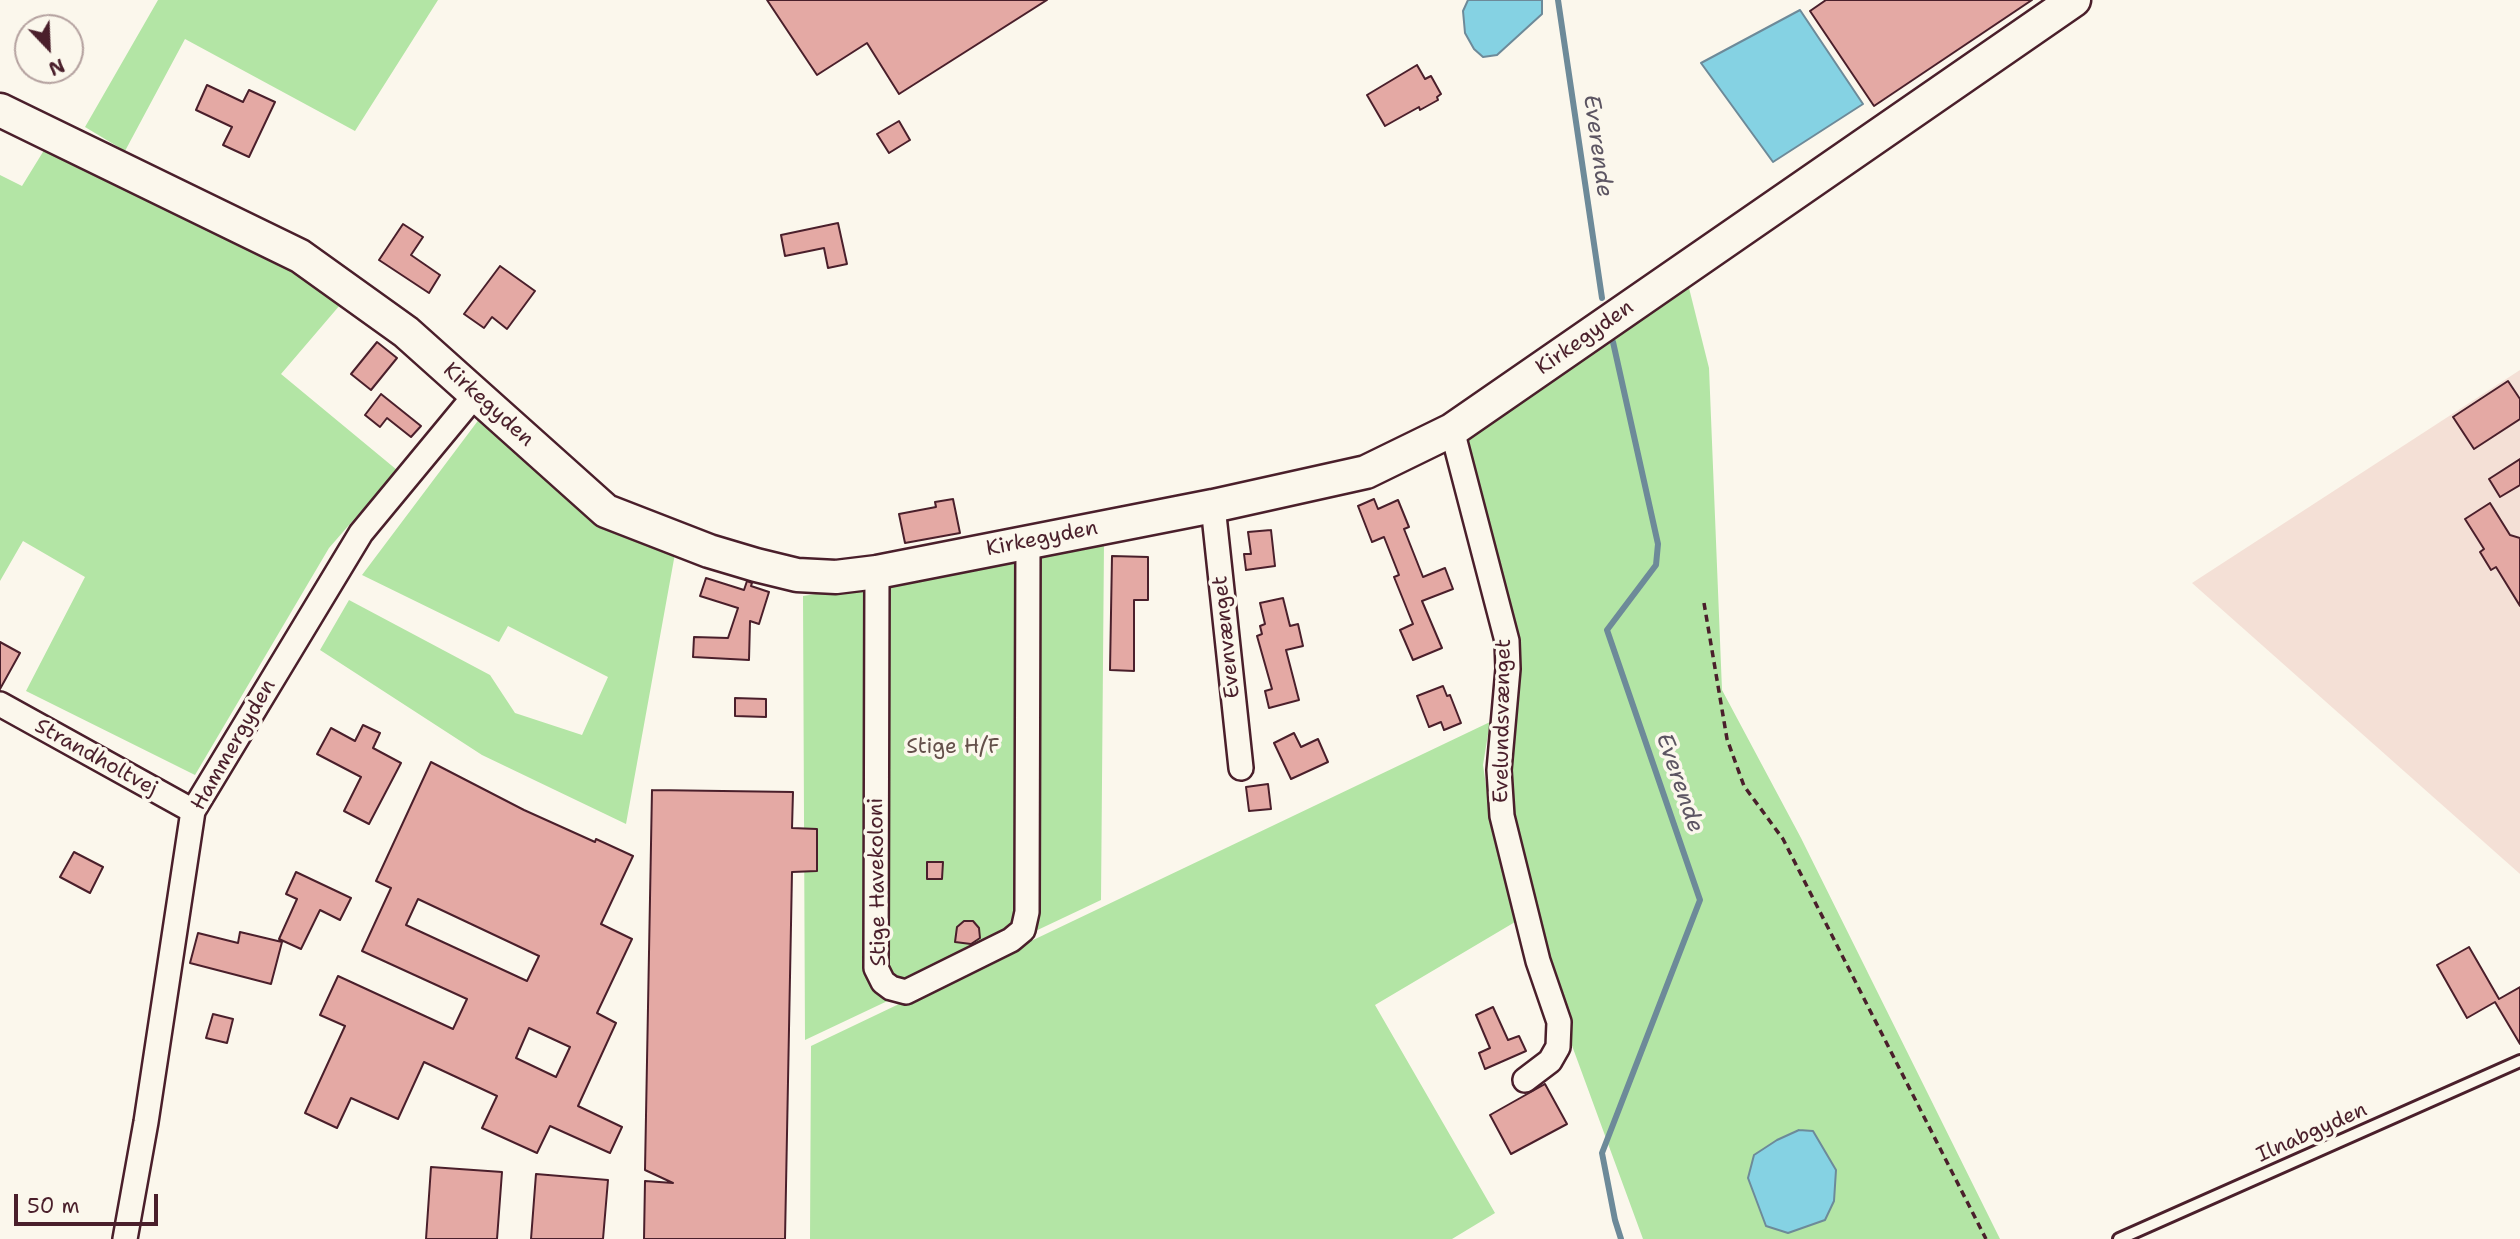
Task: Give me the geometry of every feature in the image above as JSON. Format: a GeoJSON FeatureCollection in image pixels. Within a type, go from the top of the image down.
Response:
{"type":"FeatureCollection","features":[{"type":"Feature","properties":{"kind":"street","name":"Kirkegyden"},"geometry":{"type":"LineString","coordinates":[[0,110],[300,256],[407,332],[606,511],[709,551],[797,575],[836,577],[877,572],[1213,506],[1366,472],[1452,430],[2074,0]]}},
{"type":"Feature","properties":{"kind":"street","name":"Hammergyden"},"geometry":{"type":"LineString","coordinates":[[125,1239],[146,1122],[193,811],[360,533],[476,394]]}},
{"type":"Feature","properties":{"kind":"street","name":"Evelundsvænget"},"geometry":{"type":"LineString","coordinates":[[1452,430],[1507,641],[1508,669],[1499,770],[1502,817],[1538,961],[1559,1022],[1558,1047],[1550,1061],[1525,1080]]}},
{"type":"Feature","properties":{"kind":"street","name":"Evenvænget"},"geometry":{"type":"LineString","coordinates":[[1213,506],[1241,768]]}},
{"type":"Feature","properties":{"kind":"street","name":"Stige Havekoloni"},"geometry":{"type":"LineString","coordinates":[[877,572],[876,968],[883,982],[891,988],[906,992],[1011,940],[1023,930],[1027,912],[1028,542]]}},
{"type":"Feature","properties":{"kind":"street","name":"Strandholtvej"},"geometry":{"type":"LineString","coordinates":[[0,704],[193,811]]}},
{"type":"Feature","properties":{"kind":"lane","name":"Ilnabgyden"},"geometry":{"type":"LineString","coordinates":[[2119,1239],[2520,1061]]}},
{"type":"Feature","properties":{"kind":"path"},"geometry":{"type":"LineString","coordinates":[[1704,603],[1727,739],[1744,786],[1783,839],[1986,1239]]}},
{"type":"Feature","properties":{"kind":"shaded area"},"geometry":{"type":"Polygon","coordinates":[[[2520,370],[2520,874],[2192,583],[2520,370]]]}},
{"type":"Feature","properties":{"kind":"green space"},"geometry":{"type":"Polygon","coordinates":[[[158,0],[438,0],[355,131],[185,39],[125,151],[85,127],[158,0]]]}},
{"type":"Feature","properties":{"kind":"green space"},"geometry":{"type":"Polygon","coordinates":[[[46,147],[175,214],[296,270],[340,305],[281,374],[397,470],[329,548],[195,775],[26,691],[85,577],[23,541],[0,581],[0,175],[22,186],[46,147]]]}},
{"type":"Feature","properties":{"kind":"green space"},"geometry":{"type":"Polygon","coordinates":[[[1686,276],[1709,368],[1722,690],[1801,838],[2000,1239],[1643,1239],[1567,1032],[1566,1011],[1534,903],[1513,815],[1508,759],[1518,643],[1464,434],[1686,276]]]}},
{"type":"Feature","properties":{"kind":"green space"},"geometry":{"type":"Polygon","coordinates":[[[483,414],[591,522],[676,548],[626,824],[482,755],[320,650],[349,600],[490,675],[515,713],[582,735],[608,677],[508,626],[499,642],[362,575],[483,414]]]}},
{"type":"Feature","properties":{"kind":"green space","name":"Stige H/F"},"geometry":{"type":"Polygon","coordinates":[[[1104,543],[1101,900],[805,1040],[803,596],[972,569],[1104,543]]]}},
{"type":"Feature","properties":{"kind":"green space"},"geometry":{"type":"Polygon","coordinates":[[[1490,722],[1483,765],[1491,820],[1515,922],[1375,1005],[1495,1213],[1452,1239],[810,1239],[811,1046],[1490,722]]]}},
{"type":"Feature","properties":{"kind":"water"},"geometry":{"type":"Polygon","coordinates":[[[1468,0],[1542,0],[1542,14],[1497,55],[1483,57],[1474,49],[1465,33],[1463,11],[1468,0]]]}},
{"type":"Feature","properties":{"kind":"water"},"geometry":{"type":"Polygon","coordinates":[[[1800,10],[1863,104],[1773,162],[1701,63],[1800,10]]]}},
{"type":"Feature","properties":{"kind":"water"},"geometry":{"type":"Polygon","coordinates":[[[1799,1130],[1813,1131],[1836,1170],[1834,1201],[1825,1220],[1788,1233],[1766,1226],[1748,1178],[1754,1155],[1799,1130]]]}},
{"type":"Feature","properties":{"kind":"building"},"geometry":{"type":"Polygon","coordinates":[[[767,0],[1047,0],[899,94],[867,43],[817,75],[767,0]]]}},
{"type":"Feature","properties":{"kind":"building"},"geometry":{"type":"Polygon","coordinates":[[[1826,0],[2032,0],[1874,106],[1810,11],[1826,0]]]}},
{"type":"Feature","properties":{"kind":"building"},"geometry":{"type":"Polygon","coordinates":[[[1417,65],[1425,79],[1431,76],[1441,94],[1437,97],[1438,100],[1385,126],[1367,95],[1417,65]]]}},
{"type":"Feature","properties":{"kind":"building"},"geometry":{"type":"Polygon","coordinates":[[[207,85],[243,102],[249,90],[275,102],[249,157],[223,145],[232,127],[196,110],[207,85]]]}},
{"type":"Feature","properties":{"kind":"building"},"geometry":{"type":"Polygon","coordinates":[[[899,121],[910,140],[889,153],[877,134],[899,121]]]}},
{"type":"Feature","properties":{"kind":"building"},"geometry":{"type":"Polygon","coordinates":[[[838,223],[847,264],[828,268],[824,248],[785,256],[781,235],[838,223]]]}},
{"type":"Feature","properties":{"kind":"building"},"geometry":{"type":"Polygon","coordinates":[[[403,224],[423,237],[411,255],[440,275],[429,293],[379,260],[403,224]]]}},
{"type":"Feature","properties":{"kind":"building"},"geometry":{"type":"Polygon","coordinates":[[[500,266],[535,291],[507,329],[492,317],[484,328],[464,314],[500,266]]]}},
{"type":"Feature","properties":{"kind":"building"},"geometry":{"type":"Polygon","coordinates":[[[377,342],[397,358],[371,390],[351,374],[377,342]]]}},
{"type":"Feature","properties":{"kind":"building"},"geometry":{"type":"Polygon","coordinates":[[[2508,381],[2520,399],[2520,419],[2474,449],[2453,417],[2508,381]]]}},
{"type":"Feature","properties":{"kind":"building"},"geometry":{"type":"Polygon","coordinates":[[[381,394],[421,426],[411,437],[387,418],[380,427],[365,415],[381,394]]]}},
{"type":"Feature","properties":{"kind":"building"},"geometry":{"type":"Polygon","coordinates":[[[2520,459],[2520,485],[2500,497],[2489,479],[2520,459]]]}},
{"type":"Feature","properties":{"kind":"building"},"geometry":{"type":"Polygon","coordinates":[[[953,499],[960,533],[905,543],[899,514],[936,507],[935,502],[953,499]]]}},
{"type":"Feature","properties":{"kind":"building"},"geometry":{"type":"Polygon","coordinates":[[[1374,499],[1378,509],[1398,500],[1409,527],[1404,529],[1423,577],[1445,568],[1453,589],[1422,601],[1442,648],[1413,660],[1400,630],[1413,624],[1394,577],[1399,575],[1384,537],[1372,542],[1358,506],[1374,499]]]}},
{"type":"Feature","properties":{"kind":"building"},"geometry":{"type":"Polygon","coordinates":[[[2490,503],[2510,535],[2520,538],[2520,606],[2496,567],[2491,570],[2480,552],[2484,549],[2465,519],[2490,503]]]}},
{"type":"Feature","properties":{"kind":"building"},"geometry":{"type":"Polygon","coordinates":[[[1271,530],[1275,566],[1246,570],[1244,554],[1251,554],[1248,532],[1271,530]]]}},
{"type":"Feature","properties":{"kind":"building"},"geometry":{"type":"Polygon","coordinates":[[[1112,556],[1148,557],[1148,600],[1134,600],[1134,671],[1110,670],[1112,556]]]}},
{"type":"Feature","properties":{"kind":"building"},"geometry":{"type":"Polygon","coordinates":[[[706,578],[744,590],[747,581],[752,583],[751,586],[769,592],[759,624],[750,621],[749,660],[693,657],[694,637],[728,638],[738,608],[700,596],[706,578]]]}},
{"type":"Feature","properties":{"kind":"building"},"geometry":{"type":"Polygon","coordinates":[[[1283,598],[1290,626],[1298,624],[1303,646],[1286,650],[1299,700],[1269,708],[1265,691],[1272,689],[1257,636],[1262,634],[1260,626],[1265,624],[1260,603],[1283,598]]]}},
{"type":"Feature","properties":{"kind":"building"},"geometry":{"type":"Polygon","coordinates":[[[0,642],[20,653],[0,689],[0,642]]]}},
{"type":"Feature","properties":{"kind":"building"},"geometry":{"type":"Polygon","coordinates":[[[1443,686],[1447,696],[1450,695],[1461,723],[1444,730],[1441,722],[1429,727],[1417,696],[1443,686]]]}},
{"type":"Feature","properties":{"kind":"building"},"geometry":{"type":"Polygon","coordinates":[[[735,698],[766,699],[766,717],[735,716],[735,698]]]}},
{"type":"Feature","properties":{"kind":"building"},"geometry":{"type":"Polygon","coordinates":[[[363,725],[380,733],[373,748],[401,763],[369,824],[344,811],[361,777],[317,754],[331,728],[355,741],[363,725]]]}},
{"type":"Feature","properties":{"kind":"building"},"geometry":{"type":"Polygon","coordinates":[[[1294,733],[1301,747],[1318,739],[1328,762],[1291,779],[1274,743],[1294,733]]]}},
{"type":"Feature","properties":{"kind":"building"},"geometry":{"type":"Polygon","coordinates":[[[431,762],[524,810],[633,856],[601,924],[632,939],[597,1013],[616,1023],[578,1106],[622,1127],[610,1153],[550,1126],[537,1153],[482,1128],[497,1096],[424,1062],[398,1119],[351,1098],[337,1128],[305,1113],[345,1026],[320,1015],[338,976],[453,1029],[467,999],[362,951],[391,888],[376,881],[431,762]],[[418,899],[406,925],[527,981],[539,956],[418,899]],[[529,1028],[516,1058],[556,1077],[570,1047],[529,1028]]]}},
{"type":"Feature","properties":{"kind":"building"},"geometry":{"type":"Polygon","coordinates":[[[1268,784],[1271,809],[1249,811],[1246,787],[1268,784]]]}},
{"type":"Feature","properties":{"kind":"building"},"geometry":{"type":"Polygon","coordinates":[[[652,790],[793,792],[792,828],[817,829],[817,871],[792,872],[785,1239],[644,1239],[645,1181],[673,1183],[645,1170],[652,790]]]}},
{"type":"Feature","properties":{"kind":"building"},"geometry":{"type":"Polygon","coordinates":[[[74,852],[103,867],[90,893],[60,877],[74,852]]]}},
{"type":"Feature","properties":{"kind":"building"},"geometry":{"type":"Polygon","coordinates":[[[927,862],[943,862],[942,879],[927,879],[927,862]]]}},
{"type":"Feature","properties":{"kind":"building"},"geometry":{"type":"Polygon","coordinates":[[[296,872],[351,898],[340,920],[320,910],[301,949],[279,939],[297,899],[286,894],[296,872]]]}},
{"type":"Feature","properties":{"kind":"building"},"geometry":{"type":"Polygon","coordinates":[[[964,921],[973,921],[979,928],[980,938],[971,944],[955,942],[957,927],[964,921]]]}},
{"type":"Feature","properties":{"kind":"building"},"geometry":{"type":"Polygon","coordinates":[[[240,932],[282,942],[271,984],[190,963],[198,933],[238,943],[240,932]]]}},
{"type":"Feature","properties":{"kind":"building"},"geometry":{"type":"Polygon","coordinates":[[[2469,947],[2499,999],[2520,987],[2520,1044],[2495,1002],[2467,1018],[2437,965],[2469,947]]]}},
{"type":"Feature","properties":{"kind":"building"},"geometry":{"type":"Polygon","coordinates":[[[1493,1007],[1508,1040],[1519,1036],[1526,1051],[1485,1069],[1479,1053],[1490,1048],[1476,1015],[1493,1007]]]}},
{"type":"Feature","properties":{"kind":"building"},"geometry":{"type":"Polygon","coordinates":[[[213,1014],[233,1019],[227,1043],[206,1038],[213,1014]]]}},
{"type":"Feature","properties":{"kind":"building"},"geometry":{"type":"Polygon","coordinates":[[[1545,1084],[1567,1124],[1511,1154],[1490,1115],[1545,1084]]]}},
{"type":"Feature","properties":{"kind":"building"},"geometry":{"type":"Polygon","coordinates":[[[431,1167],[502,1172],[497,1239],[426,1239],[431,1167]]]}},
{"type":"Feature","properties":{"kind":"building"},"geometry":{"type":"Polygon","coordinates":[[[536,1174],[608,1180],[603,1239],[531,1239],[536,1174]]]}},
{"type":"Feature","properties":{"kind":"waterway","name":"Everende"},"geometry":{"type":"LineString","coordinates":[[1558,0],[1602,298]]}},
{"type":"Feature","properties":{"kind":"waterway","name":"Everende"},"geometry":{"type":"LineString","coordinates":[[1613,342],[1658,544],[1656,565],[1607,630],[1700,900],[1602,1153],[1621,1239]]}}]}
